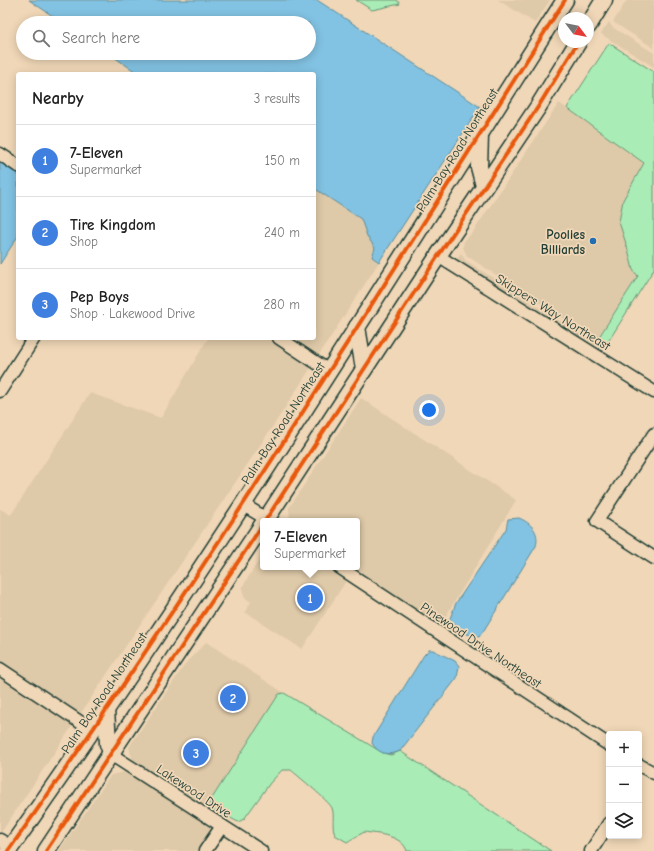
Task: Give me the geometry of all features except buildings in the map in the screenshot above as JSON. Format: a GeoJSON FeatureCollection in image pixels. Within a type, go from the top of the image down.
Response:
{"type":"FeatureCollection","features":[{"type":"Feature","properties":{"kind":"main road","name":"Palm Bay Road Northeast"},"geometry":{"type":"LineString","coordinates":[[6,846],[92,730],[242,504],[329,371],[565,0]]}},
{"type":"Feature","properties":{"kind":"main road"},"geometry":{"type":"LineString","coordinates":[[594,16],[604,0]]}},
{"type":"Feature","properties":{"kind":"main road"},"geometry":{"type":"LineString","coordinates":[[268,518],[484,186],[538,108],[574,48]]}},
{"type":"Feature","properties":{"kind":"main road"},"geometry":{"type":"LineString","coordinates":[[480,135],[479,167],[484,186]]}},
{"type":"Feature","properties":{"kind":"main road"},"geometry":{"type":"LineString","coordinates":[[357,327],[364,369]]}},
{"type":"Feature","properties":{"kind":"main road"},"geometry":{"type":"LineString","coordinates":[[46,851],[112,755],[260,530]]}},
{"type":"Feature","properties":{"kind":"main road"},"geometry":{"type":"LineString","coordinates":[[106,709],[108,744],[112,755]]}},
{"type":"Feature","properties":{"kind":"main road"},"geometry":{"type":"LineString","coordinates":[[92,730],[101,749],[102,769]]}},
{"type":"Feature","properties":{"kind":"street"},"geometry":{"type":"LineString","coordinates":[[0,154],[16,165]]}},
{"type":"Feature","properties":{"kind":"street","name":"Skippers Way Northeast"},"geometry":{"type":"LineString","coordinates":[[438,256],[654,392]]}},
{"type":"Feature","properties":{"kind":"street"},"geometry":{"type":"LineString","coordinates":[[0,391],[33,340]]}},
{"type":"Feature","properties":{"kind":"street"},"geometry":{"type":"LineString","coordinates":[[282,340],[329,371]]}},
{"type":"Feature","properties":{"kind":"street"},"geometry":{"type":"LineString","coordinates":[[654,434],[597,521],[654,558]]}},
{"type":"Feature","properties":{"kind":"street"},"geometry":{"type":"LineString","coordinates":[[242,504],[262,518]]}},
{"type":"Feature","properties":{"kind":"street","name":"Pinewood Drive Northeast"},"geometry":{"type":"LineString","coordinates":[[344,570],[606,743]]}},
{"type":"Feature","properties":{"kind":"street"},"geometry":{"type":"LineString","coordinates":[[0,669],[92,730]]}},
{"type":"Feature","properties":{"kind":"street","name":"Lakewood Drive"},"geometry":{"type":"LineString","coordinates":[[112,755],[261,851]]}},
{"type":"Feature","properties":{"kind":"street"},"geometry":{"type":"LineString","coordinates":[[205,851],[222,826]]}},
{"type":"Feature","properties":{"kind":"street"},"geometry":{"type":"LineString","coordinates":[[591,851],[606,828]]}},
{"type":"Feature","properties":{"kind":"shaded area"},"geometry":{"type":"Polygon","coordinates":[[[498,0],[550,0],[535,23],[498,0]]]}},
{"type":"Feature","properties":{"kind":"shaded area"},"geometry":{"type":"Polygon","coordinates":[[[627,0],[654,0],[654,48],[613,22],[627,0]]]}},
{"type":"Feature","properties":{"kind":"shaded area"},"geometry":{"type":"Polygon","coordinates":[[[609,22],[612,27],[654,53],[654,67],[601,34],[609,22]]]}},
{"type":"Feature","properties":{"kind":"shaded area"},"geometry":{"type":"Polygon","coordinates":[[[559,103],[644,163],[623,200],[629,253],[633,270],[638,275],[597,340],[467,256],[463,247],[464,241],[473,232],[559,103]]]}},
{"type":"Feature","properties":{"kind":"shaded area"},"geometry":{"type":"Polygon","coordinates":[[[316,189],[361,219],[367,236],[375,248],[372,257],[379,262],[281,414],[0,834],[0,509],[11,515],[90,393],[161,418],[207,340],[316,340],[316,189]]]}},
{"type":"Feature","properties":{"kind":"shaded area"},"geometry":{"type":"Polygon","coordinates":[[[461,253],[465,260],[599,346],[598,349],[601,353],[593,364],[453,273],[449,272],[461,253]]]}},
{"type":"Feature","properties":{"kind":"shaded area"},"geometry":{"type":"Polygon","coordinates":[[[361,398],[516,500],[438,629],[351,570],[360,570],[360,518],[290,518],[289,508],[361,398]]]}},
{"type":"Feature","properties":{"kind":"shaded area"},"geometry":{"type":"Polygon","coordinates":[[[260,558],[260,570],[330,570],[346,581],[302,649],[245,612],[251,602],[244,597],[242,588],[260,558]]]}},
{"type":"Feature","properties":{"kind":"shaded area"},"geometry":{"type":"Polygon","coordinates":[[[206,642],[284,693],[279,694],[209,803],[213,809],[209,811],[133,762],[129,747],[186,663],[206,642]]]}},
{"type":"Feature","properties":{"kind":"shaded area"},"geometry":{"type":"Polygon","coordinates":[[[124,772],[133,776],[212,827],[212,834],[202,851],[59,851],[111,775],[124,772]]]}},
{"type":"Feature","properties":{"kind":"green space"},"geometry":{"type":"Polygon","coordinates":[[[356,0],[397,0],[400,4],[372,10],[356,0]]]}},
{"type":"Feature","properties":{"kind":"green space"},"geometry":{"type":"Polygon","coordinates":[[[609,43],[654,72],[654,269],[606,345],[597,340],[638,276],[633,270],[619,222],[623,200],[644,163],[567,108],[609,43]]]}},
{"type":"Feature","properties":{"kind":"green space"},"geometry":{"type":"Polygon","coordinates":[[[284,693],[383,753],[391,755],[400,751],[551,851],[407,851],[395,838],[364,832],[347,842],[335,835],[333,827],[333,811],[330,805],[320,794],[291,770],[282,770],[270,783],[244,819],[238,822],[213,809],[209,803],[279,694],[284,693]]]}},
{"type":"Feature","properties":{"kind":"water"},"geometry":{"type":"Polygon","coordinates":[[[29,0],[317,0],[480,107],[379,262],[372,257],[375,248],[367,236],[361,219],[316,189],[316,72],[136,72],[118,60],[316,60],[316,16],[53,16],[29,0]]]}},
{"type":"Feature","properties":{"kind":"water"},"geometry":{"type":"Polygon","coordinates":[[[0,152],[16,160],[16,239],[0,264],[0,152]]]}},
{"type":"Feature","properties":{"kind":"water"},"geometry":{"type":"Polygon","coordinates":[[[519,518],[531,525],[536,532],[536,546],[479,637],[467,634],[449,621],[456,603],[506,529],[508,519],[519,518]]]}},
{"type":"Feature","properties":{"kind":"water"},"geometry":{"type":"Polygon","coordinates":[[[429,650],[433,650],[455,661],[459,666],[457,678],[400,751],[388,754],[381,752],[374,747],[372,743],[373,737],[424,655],[429,650]]]}},
{"type":"Feature","properties":{"kind":"cycle path"},"geometry":{"type":"LineString","coordinates":[[8,851],[81,747],[222,536],[292,429],[565,0]]}},
{"type":"Feature","properties":{"kind":"cycle path"},"geometry":{"type":"LineString","coordinates":[[267,518],[438,256],[538,107],[574,48]]}},
{"type":"Feature","properties":{"kind":"cycle path"},"geometry":{"type":"LineString","coordinates":[[46,851],[260,529]]}},
{"type":"Feature","properties":{"kind":"place","name":"Poolies Billiards"},"geometry":{"type":"Point","coordinates":[593,241]}},
{"type":"Feature","properties":{"kind":"place","name":"7-Eleven"},"geometry":{"type":"Point","coordinates":[310,598]}},
{"type":"Feature","properties":{"kind":"place","name":"Tire Kingdom"},"geometry":{"type":"Point","coordinates":[233,698]}},
{"type":"Feature","properties":{"kind":"place","name":"Pep Boys"},"geometry":{"type":"Point","coordinates":[196,753]}}]}
